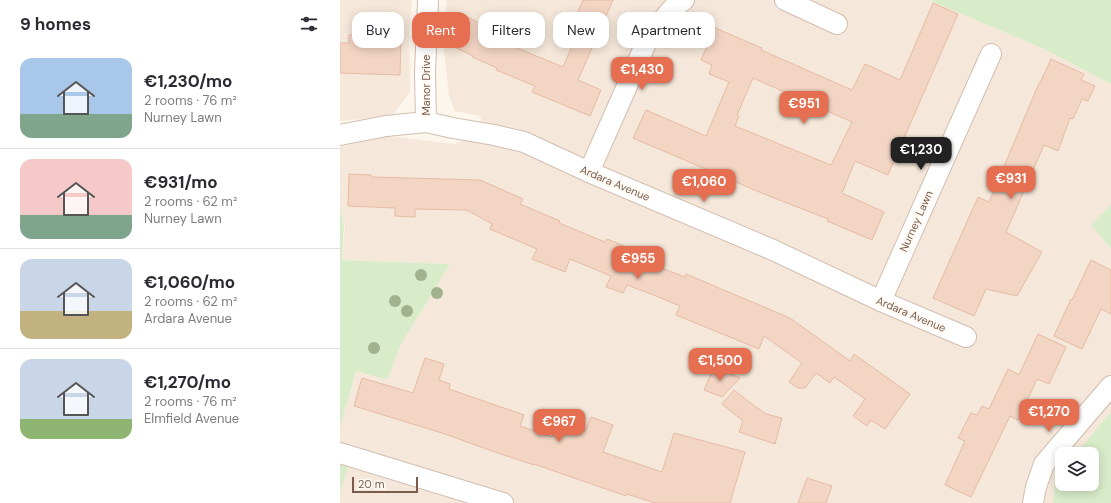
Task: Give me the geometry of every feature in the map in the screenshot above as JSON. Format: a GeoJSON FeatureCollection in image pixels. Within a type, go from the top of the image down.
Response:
{"type":"FeatureCollection","features":[{"type":"Feature","properties":{"kind":"street","name":"Manor Drive"},"geometry":{"type":"LineString","coordinates":[[426,122],[425,73],[428,0]]}},
{"type":"Feature","properties":{"kind":"street"},"geometry":{"type":"LineString","coordinates":[[590,172],[650,34],[672,9],[684,0]]}},
{"type":"Feature","properties":{"kind":"street"},"geometry":{"type":"LineString","coordinates":[[785,0],[837,24]]}},
{"type":"Feature","properties":{"kind":"street","name":"Nurney Lawn"},"geometry":{"type":"LineString","coordinates":[[881,301],[991,54]]}},
{"type":"Feature","properties":{"kind":"street","name":"Ardara Avenue"},"geometry":{"type":"LineString","coordinates":[[340,135],[386,126],[426,122],[524,142],[590,172],[773,250],[881,301],[966,337]]}},
{"type":"Feature","properties":{"kind":"street"},"geometry":{"type":"LineString","coordinates":[[1033,503],[1036,487],[1044,464],[1111,386]]}},
{"type":"Feature","properties":{"kind":"street"},"geometry":{"type":"LineString","coordinates":[[340,453],[503,503]]}},
{"type":"Feature","properties":{"kind":"shaded area"},"geometry":{"type":"Polygon","coordinates":[[[340,0],[412,0],[409,31],[410,92],[392,116],[340,121],[340,0]]]}},
{"type":"Feature","properties":{"kind":"shaded area"},"geometry":{"type":"Polygon","coordinates":[[[447,0],[929,0],[1044,49],[1111,84],[1111,205],[1092,225],[1111,249],[1111,503],[340,503],[340,493],[351,456],[340,453],[340,427],[356,371],[387,380],[400,346],[450,264],[342,260],[345,225],[340,208],[340,147],[388,136],[454,144],[478,136],[481,116],[455,111],[449,96],[444,48],[470,48],[470,12],[446,12],[447,0]]]}},
{"type":"Feature","properties":{"kind":"green space"},"geometry":{"type":"Polygon","coordinates":[[[929,0],[1111,0],[1111,84],[1044,49],[929,0]]]}},
{"type":"Feature","properties":{"kind":"green space"},"geometry":{"type":"Polygon","coordinates":[[[1111,205],[1111,249],[1091,225],[1111,205]]]}},
{"type":"Feature","properties":{"kind":"green space"},"geometry":{"type":"Polygon","coordinates":[[[340,208],[344,225],[342,260],[450,264],[400,346],[387,380],[356,371],[340,427],[340,208]]]}},
{"type":"Feature","properties":{"kind":"green space"},"geometry":{"type":"Polygon","coordinates":[[[1111,412],[1111,503],[1053,503],[1055,486],[1055,491],[1099,491],[1099,447],[1082,447],[1111,412]]]}},
{"type":"Feature","properties":{"kind":"green space"},"geometry":{"type":"Polygon","coordinates":[[[340,453],[351,456],[340,493],[340,453]]]}},
{"type":"Feature","properties":{"kind":"building"},"geometry":{"type":"Polygon","coordinates":[[[583,0],[613,0],[608,12],[578,12],[583,0]]]}},
{"type":"Feature","properties":{"kind":"building"},"geometry":{"type":"Polygon","coordinates":[[[933,3],[958,14],[888,175],[855,161],[842,193],[884,212],[872,240],[827,221],[828,219],[764,194],[633,138],[646,110],[706,136],[729,82],[709,74],[712,65],[701,60],[706,48],[715,48],[715,28],[852,90],[865,64],[900,80],[933,3]],[[753,78],[737,115],[739,116],[735,126],[831,165],[852,122],[753,78]]]}},
{"type":"Feature","properties":{"kind":"building"},"geometry":{"type":"Polygon","coordinates":[[[470,18],[478,22],[478,48],[517,48],[563,67],[571,48],[592,48],[578,80],[601,90],[590,116],[532,92],[535,86],[496,70],[497,68],[456,48],[470,48],[470,18]]]}},
{"type":"Feature","properties":{"kind":"building"},"geometry":{"type":"Polygon","coordinates":[[[349,35],[352,35],[352,48],[401,48],[400,75],[340,73],[340,43],[349,43],[349,35]]]}},
{"type":"Feature","properties":{"kind":"building"},"geometry":{"type":"Polygon","coordinates":[[[1051,59],[1084,74],[1081,80],[1095,86],[1088,101],[1082,99],[1073,119],[1070,118],[1058,151],[1044,145],[1006,232],[1042,252],[1017,296],[986,289],[974,316],[933,298],[978,197],[989,202],[1039,83],[1051,59]]]}},
{"type":"Feature","properties":{"kind":"building"},"geometry":{"type":"Polygon","coordinates":[[[349,174],[371,175],[371,177],[480,180],[523,199],[520,204],[560,221],[559,223],[605,242],[607,239],[641,253],[638,259],[685,277],[686,274],[790,318],[850,361],[854,354],[910,394],[885,429],[871,420],[867,426],[853,416],[865,399],[834,377],[830,383],[816,373],[805,388],[798,388],[789,382],[802,363],[764,336],[759,349],[676,315],[680,306],[651,294],[627,285],[623,293],[606,287],[611,276],[570,259],[565,272],[532,259],[537,249],[490,229],[492,224],[467,210],[415,209],[415,217],[395,216],[395,208],[348,206],[349,174]]]}},
{"type":"Feature","properties":{"kind":"building"},"geometry":{"type":"Polygon","coordinates":[[[1091,260],[1111,270],[1111,314],[1101,309],[1082,349],[1054,336],[1091,260]]]}},
{"type":"Feature","properties":{"kind":"building"},"geometry":{"type":"Polygon","coordinates":[[[1038,334],[1066,347],[1049,384],[1037,379],[1018,420],[1010,416],[971,497],[945,485],[965,441],[958,438],[971,413],[977,415],[982,406],[989,409],[1008,369],[1019,375],[1038,334]]]}},
{"type":"Feature","properties":{"kind":"building"},"geometry":{"type":"Polygon","coordinates":[[[425,358],[444,364],[439,380],[450,384],[449,389],[524,415],[520,426],[552,437],[557,421],[585,431],[591,417],[613,425],[603,452],[662,472],[674,433],[745,452],[730,503],[655,503],[627,494],[626,496],[442,433],[354,406],[362,378],[413,393],[425,358]]]}},
{"type":"Feature","properties":{"kind":"building"},"geometry":{"type":"Polygon","coordinates":[[[714,367],[740,378],[722,397],[704,390],[714,367]]]}},
{"type":"Feature","properties":{"kind":"building"},"geometry":{"type":"Polygon","coordinates":[[[734,390],[766,414],[782,418],[775,444],[739,432],[743,421],[722,404],[734,390]]]}},
{"type":"Feature","properties":{"kind":"building"},"geometry":{"type":"Polygon","coordinates":[[[807,478],[832,486],[826,503],[798,503],[807,478]]]}}]}
